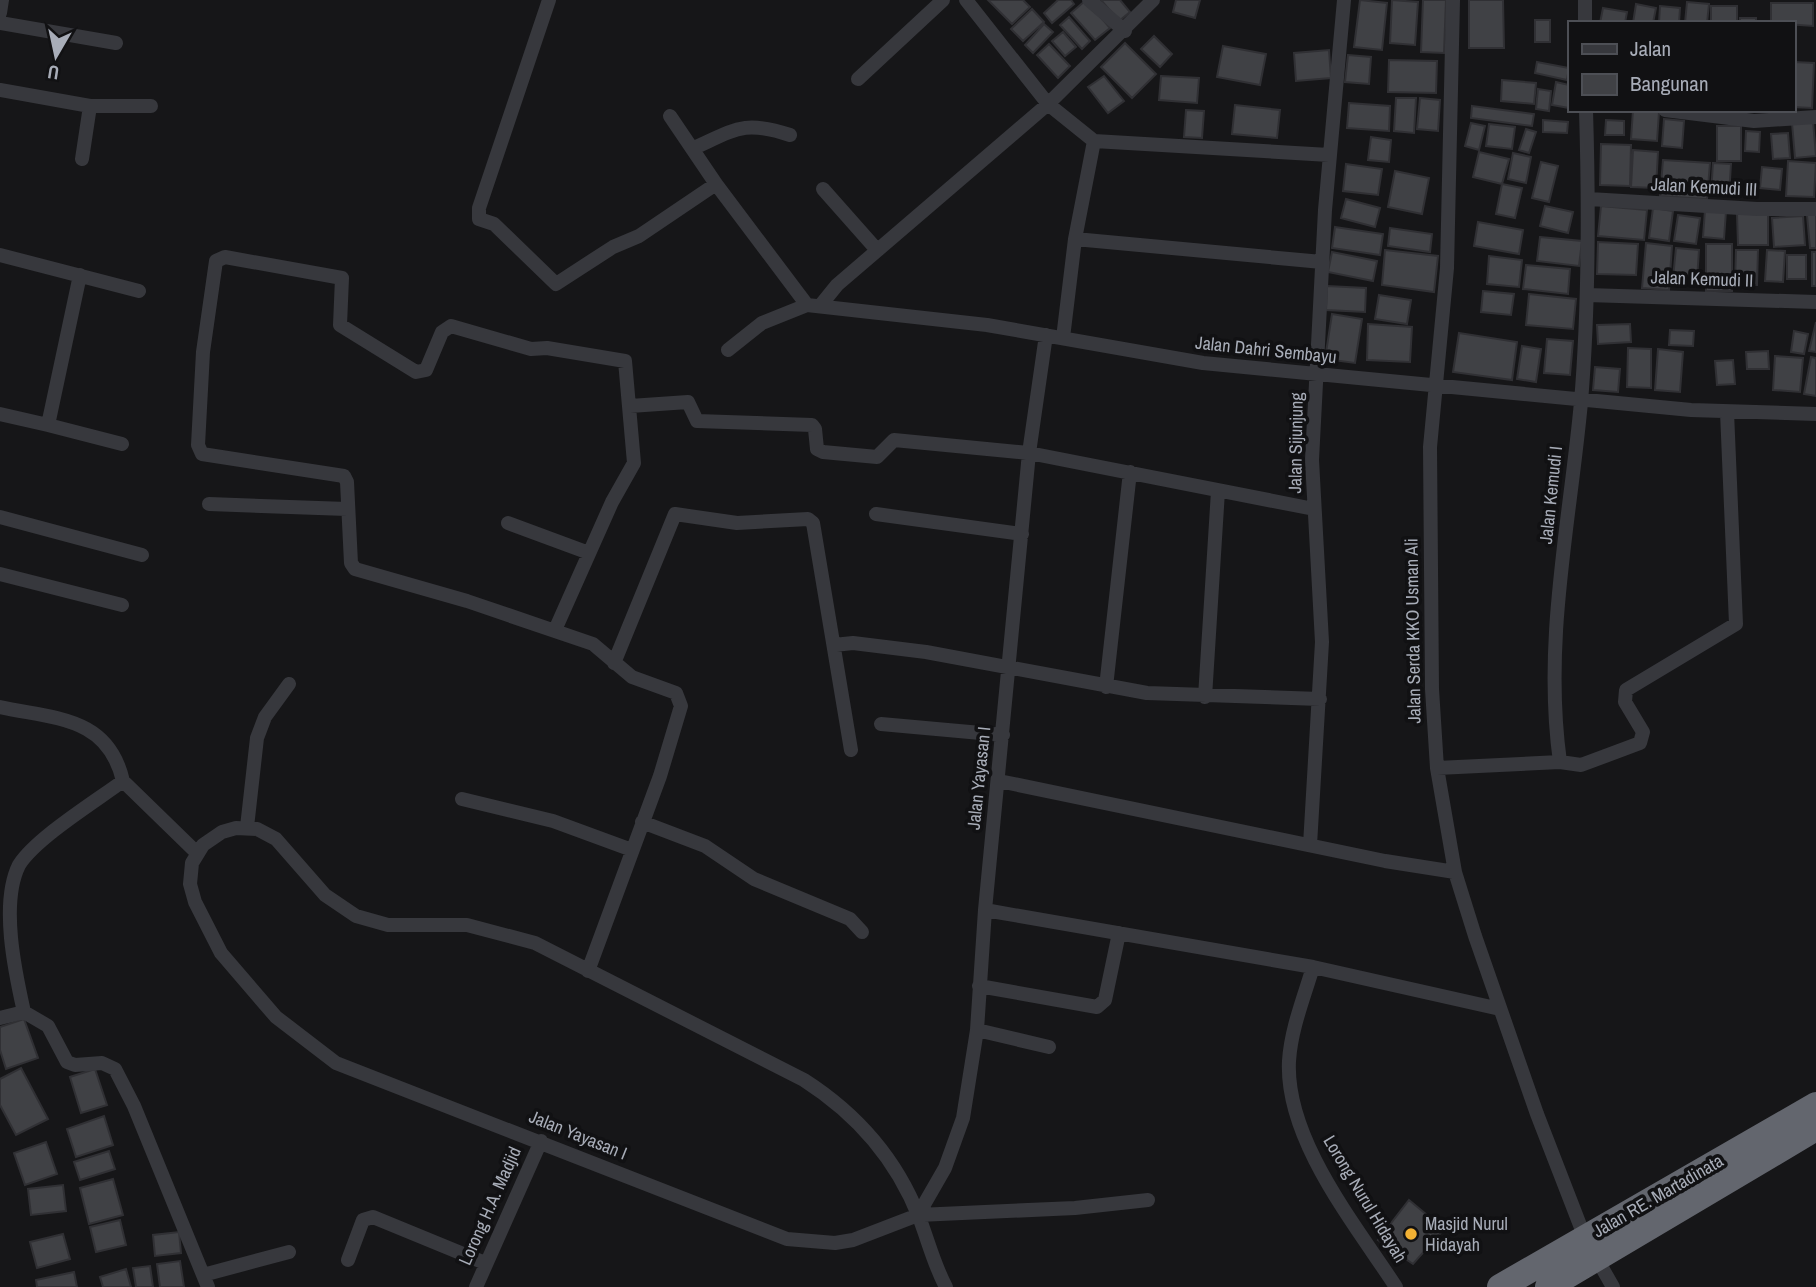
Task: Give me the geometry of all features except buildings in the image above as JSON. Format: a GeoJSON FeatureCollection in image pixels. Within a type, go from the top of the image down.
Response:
{"type":"FeatureCollection","features":[{"type":"Feature","properties":{"kind":"highway","name":"Jalan RE. Martadinata"},"geometry":{"type":"LineString","coordinates":[[1500,1287],[1591,1249],[1816,1105]]}},
{"type":"Feature","properties":{"kind":"highway"},"geometry":{"type":"LineString","coordinates":[[1548,1287],[1591,1249],[1816,1128]]}},
{"type":"Feature","properties":{"kind":"street"},"geometry":{"type":"LineString","coordinates":[[0,13],[2,0]]}},
{"type":"Feature","properties":{"kind":"street"},"geometry":{"type":"LineString","coordinates":[[549,0],[479,213],[556,284],[612,247],[625,244],[639,236],[716,184]]}},
{"type":"Feature","properties":{"kind":"street"},"geometry":{"type":"LineString","coordinates":[[858,79],[943,0]]}},
{"type":"Feature","properties":{"kind":"street"},"geometry":{"type":"LineString","coordinates":[[966,0],[1048,104],[1094,141],[1329,155]]}},
{"type":"Feature","properties":{"kind":"street"},"geometry":{"type":"LineString","coordinates":[[1089,0],[1125,30]]}},
{"type":"Feature","properties":{"kind":"street"},"geometry":{"type":"LineString","coordinates":[[670,116],[716,184],[814,305],[1048,104],[1153,0]]}},
{"type":"Feature","properties":{"kind":"street","name":"Jalan Sijunjung"},"geometry":{"type":"LineString","coordinates":[[1310,845],[1322,642],[1312,460],[1329,155],[1344,0]]}},
{"type":"Feature","properties":{"kind":"street","name":"Jalan Serda KKO Usman Ali"},"geometry":{"type":"LineString","coordinates":[[1453,0],[1447,268],[1434,388],[1430,561],[1432,689],[1437,768],[1455,872],[1500,1009],[1591,1249],[1613,1287]]}},
{"type":"Feature","properties":{"kind":"street"},"geometry":{"type":"LineString","coordinates":[[1585,0],[1585,21]]}},
{"type":"Feature","properties":{"kind":"street"},"geometry":{"type":"LineString","coordinates":[[0,23],[116,43]]}},
{"type":"Feature","properties":{"kind":"street"},"geometry":{"type":"LineString","coordinates":[[0,90],[90,106],[151,106]]}},
{"type":"Feature","properties":{"kind":"street"},"geometry":{"type":"LineString","coordinates":[[82,159],[90,106]]}},
{"type":"Feature","properties":{"kind":"street","name":"Jalan Kemudi I"},"geometry":{"type":"LineString","coordinates":[[1560,762],[1553,663],[1554,627],[1581,401],[1589,199],[1586,112]]}},
{"type":"Feature","properties":{"kind":"street"},"geometry":{"type":"LineString","coordinates":[[1681,112],[1754,121],[1816,117]]}},
{"type":"Feature","properties":{"kind":"street"},"geometry":{"type":"LineString","coordinates":[[694,148],[747,126],[762,125],[790,135]]}},
{"type":"Feature","properties":{"kind":"street"},"geometry":{"type":"LineString","coordinates":[[1063,338],[1075,239],[1094,141]]}},
{"type":"Feature","properties":{"kind":"street"},"geometry":{"type":"LineString","coordinates":[[823,189],[877,250]]}},
{"type":"Feature","properties":{"kind":"street","name":"Jalan Kemudi III"},"geometry":{"type":"LineString","coordinates":[[1589,199],[1757,209],[1816,209]]}},
{"type":"Feature","properties":{"kind":"street"},"geometry":{"type":"LineString","coordinates":[[1075,239],[1322,262]]}},
{"type":"Feature","properties":{"kind":"street"},"geometry":{"type":"LineString","coordinates":[[0,255],[139,291]]}},
{"type":"Feature","properties":{"kind":"street"},"geometry":{"type":"LineString","coordinates":[[555,630],[589,553],[634,463],[626,363],[623,360],[547,348],[531,349],[451,326],[442,332],[426,370],[416,372],[340,325],[342,278],[225,257],[219,259],[215,263],[203,352],[200,452],[206,456],[340,475],[347,479],[351,563],[355,569],[593,644],[638,680],[676,693],[680,700],[660,776],[588,971]]}},
{"type":"Feature","properties":{"kind":"street"},"geometry":{"type":"LineString","coordinates":[[48,425],[80,275]]}},
{"type":"Feature","properties":{"kind":"street","name":"Jalan Kemudi II"},"geometry":{"type":"LineString","coordinates":[[1587,295],[1816,302]]}},
{"type":"Feature","properties":{"kind":"street","name":"Jalan Dahri Sembayu"},"geometry":{"type":"LineString","coordinates":[[728,350],[762,323],[814,305],[987,325],[1203,363],[1581,401],[1727,412],[1816,414]]}},
{"type":"Feature","properties":{"kind":"street","name":"Jalan Yayasan I"},"geometry":{"type":"LineString","coordinates":[[197,853],[192,863],[190,884],[205,926],[221,953],[276,1017],[312,1046],[349,1069],[541,1141],[787,1239],[835,1244],[853,1240],[918,1214],[945,1168],[963,1118],[977,1030],[985,910],[1030,453],[1045,335]]}},
{"type":"Feature","properties":{"kind":"street"},"geometry":{"type":"LineString","coordinates":[[630,405],[688,402],[697,421],[812,425],[816,429],[816,446],[823,452],[877,457],[894,440],[1030,453],[1314,509]]}},
{"type":"Feature","properties":{"kind":"street"},"geometry":{"type":"LineString","coordinates":[[1437,768],[1560,762],[1581,765],[1640,743],[1643,732],[1625,702],[1626,690],[1736,624],[1727,412]]}},
{"type":"Feature","properties":{"kind":"street"},"geometry":{"type":"LineString","coordinates":[[0,414],[122,444]]}},
{"type":"Feature","properties":{"kind":"street"},"geometry":{"type":"LineString","coordinates":[[1105,687],[1130,472]]}},
{"type":"Feature","properties":{"kind":"street"},"geometry":{"type":"LineString","coordinates":[[1205,697],[1218,491]]}},
{"type":"Feature","properties":{"kind":"street"},"geometry":{"type":"LineString","coordinates":[[209,504],[347,509]]}},
{"type":"Feature","properties":{"kind":"street"},"geometry":{"type":"LineString","coordinates":[[614,663],[671,519],[679,514],[737,523],[800,518],[811,520],[851,750]]}},
{"type":"Feature","properties":{"kind":"street"},"geometry":{"type":"LineString","coordinates":[[876,514],[1022,534]]}},
{"type":"Feature","properties":{"kind":"street"},"geometry":{"type":"LineString","coordinates":[[0,517],[142,555]]}},
{"type":"Feature","properties":{"kind":"street"},"geometry":{"type":"LineString","coordinates":[[509,523],[589,553]]}},
{"type":"Feature","properties":{"kind":"street"},"geometry":{"type":"LineString","coordinates":[[0,574],[122,605]]}},
{"type":"Feature","properties":{"kind":"street"},"geometry":{"type":"LineString","coordinates":[[834,645],[873,645],[1010,667],[1105,687],[1205,697],[1320,698]]}},
{"type":"Feature","properties":{"kind":"street"},"geometry":{"type":"LineString","coordinates":[[247,827],[257,738],[265,717],[289,684]]}},
{"type":"Feature","properties":{"kind":"street"},"geometry":{"type":"LineString","coordinates":[[0,707],[86,726],[115,758],[125,783],[197,853],[222,832],[247,827],[276,839],[326,895],[356,916],[388,925],[467,925],[535,943],[804,1080],[831,1097],[880,1144],[918,1214],[946,1287]]}},
{"type":"Feature","properties":{"kind":"street"},"geometry":{"type":"LineString","coordinates":[[881,724],[1003,735]]}},
{"type":"Feature","properties":{"kind":"street"},"geometry":{"type":"LineString","coordinates":[[999,781],[1455,872]]}},
{"type":"Feature","properties":{"kind":"street"},"geometry":{"type":"LineString","coordinates":[[24,1012],[10,948],[10,897],[15,874],[27,855],[125,783]]}},
{"type":"Feature","properties":{"kind":"street"},"geometry":{"type":"LineString","coordinates":[[462,799],[553,821],[632,850]]}},
{"type":"Feature","properties":{"kind":"street"},"geometry":{"type":"LineString","coordinates":[[642,822],[705,846],[754,880],[850,919],[862,932]]}},
{"type":"Feature","properties":{"kind":"street"},"geometry":{"type":"LineString","coordinates":[[985,910],[1313,967],[1500,1009]]}},
{"type":"Feature","properties":{"kind":"street"},"geometry":{"type":"LineString","coordinates":[[979,986],[1097,1007],[1105,1000],[1119,933]]}},
{"type":"Feature","properties":{"kind":"street","name":"Lorong Nurul Hidayah"},"geometry":{"type":"LineString","coordinates":[[1313,967],[1289,1060],[1292,1106],[1327,1180],[1396,1287]]}},
{"type":"Feature","properties":{"kind":"street"},"geometry":{"type":"LineString","coordinates":[[0,1018],[24,1012],[48,1026],[67,1062],[75,1065],[102,1063],[115,1069],[134,1106],[205,1281],[289,1252]]}},
{"type":"Feature","properties":{"kind":"street"},"geometry":{"type":"LineString","coordinates":[[977,1030],[1049,1047]]}},
{"type":"Feature","properties":{"kind":"street","name":"Lorong H.A. Madjid"},"geometry":{"type":"LineString","coordinates":[[476,1287],[541,1141]]}},
{"type":"Feature","properties":{"kind":"street"},"geometry":{"type":"LineString","coordinates":[[918,1214],[1075,1208],[1148,1200]]}},
{"type":"Feature","properties":{"kind":"street"},"geometry":{"type":"LineString","coordinates":[[348,1260],[363,1220],[373,1217],[485,1263]]}},
{"type":"Feature","properties":{"kind":"place","name":"Masjid Nurul Hidayah"},"geometry":{"type":"Point","coordinates":[1411,1234]}}]}
